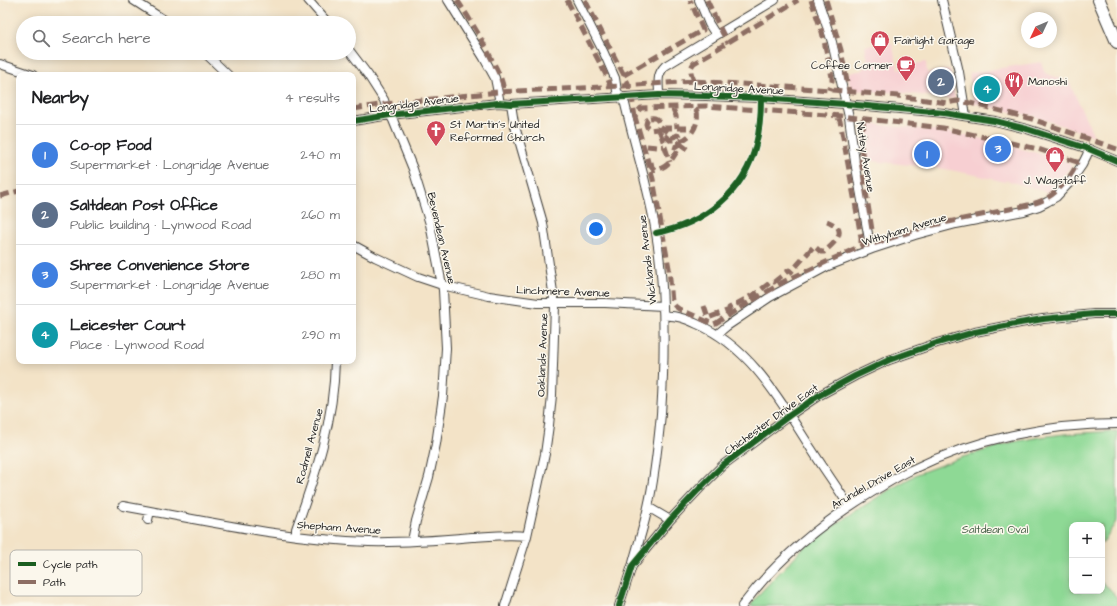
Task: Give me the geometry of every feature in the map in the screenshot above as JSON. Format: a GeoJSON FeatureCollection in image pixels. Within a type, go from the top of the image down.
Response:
{"type":"FeatureCollection","features":[{"type":"Feature","properties":{"kind":"main road"},"geometry":{"type":"LineString","coordinates":[[1099,0],[1117,42]]}},
{"type":"Feature","properties":{"kind":"street"},"geometry":{"type":"LineString","coordinates":[[133,0],[158,16]]}},
{"type":"Feature","properties":{"kind":"street"},"geometry":{"type":"LineString","coordinates":[[308,0],[322,16]]}},
{"type":"Feature","properties":{"kind":"street"},"geometry":{"type":"LineString","coordinates":[[448,0],[484,58],[494,78],[499,98],[498,103]]}},
{"type":"Feature","properties":{"kind":"street","name":"Wicklands Avenue"},"geometry":{"type":"LineString","coordinates":[[577,0],[613,72],[617,92],[625,104],[651,205],[662,277],[664,316],[664,378],[658,442],[648,507],[632,566]]}},
{"type":"Feature","properties":{"kind":"street"},"geometry":{"type":"LineString","coordinates":[[699,0],[709,24],[716,36]]}},
{"type":"Feature","properties":{"kind":"street"},"geometry":{"type":"LineString","coordinates":[[659,95],[659,76],[665,66],[775,0]]}},
{"type":"Feature","properties":{"kind":"street","name":"Nutley Avenue"},"geometry":{"type":"LineString","coordinates":[[818,0],[832,42],[849,117],[855,162],[872,249]]}},
{"type":"Feature","properties":{"kind":"street"},"geometry":{"type":"LineString","coordinates":[[942,0],[959,72],[966,116]]}},
{"type":"Feature","properties":{"kind":"street","name":"Bevendean Avenue"},"geometry":{"type":"LineString","coordinates":[[356,59],[382,96],[413,169],[430,224],[442,285],[446,348],[443,396],[429,477],[416,521],[413,541]]}},
{"type":"Feature","properties":{"kind":"street"},"geometry":{"type":"LineString","coordinates":[[212,60],[225,72]]}},
{"type":"Feature","properties":{"kind":"street"},"geometry":{"type":"LineString","coordinates":[[0,64],[24,72]]}},
{"type":"Feature","properties":{"kind":"street","name":"Longridge Avenue"},"geometry":{"type":"LineString","coordinates":[[356,121],[390,115],[498,103],[511,104],[659,95],[761,98],[944,113],[995,121],[1027,129],[1089,149],[1117,161]]}},
{"type":"Feature","properties":{"kind":"street","name":"Oaklands Avenue"},"geometry":{"type":"LineString","coordinates":[[505,606],[527,536],[541,475],[549,426],[554,365],[554,302],[543,223],[514,123],[511,104]]}},
{"type":"Feature","properties":{"kind":"street","name":"Withyham Avenue"},"geometry":{"type":"LineString","coordinates":[[718,335],[727,326],[770,296],[828,266],[872,249],[915,235],[1024,211],[1039,206],[1056,197],[1066,187],[1082,165],[1089,149]]}},
{"type":"Feature","properties":{"kind":"street","name":"Linchmere Avenue"},"geometry":{"type":"LineString","coordinates":[[356,247],[418,277],[442,285],[505,299],[538,303],[605,303],[663,306]]}},
{"type":"Feature","properties":{"kind":"street","name":"Chichester Drive East"},"geometry":{"type":"LineString","coordinates":[[619,606],[632,566],[670,520],[702,486],[723,465],[818,396],[854,376],[889,360],[937,343],[975,332],[1051,318],[1094,314],[1117,314]]}},
{"type":"Feature","properties":{"kind":"street"},"geometry":{"type":"LineString","coordinates":[[664,316],[681,318],[699,325],[718,335],[747,359],[790,416],[850,506]]}},
{"type":"Feature","properties":{"kind":"street","name":"Rodmell Avenue"},"geometry":{"type":"LineString","coordinates":[[296,535],[296,529],[322,452],[333,399],[335,364]]}},
{"type":"Feature","properties":{"kind":"street","name":"Arundel Drive East"},"geometry":{"type":"LineString","coordinates":[[742,606],[767,576],[786,557],[825,523],[910,470],[953,453],[995,439],[1047,429],[1099,424],[1117,424]]}},
{"type":"Feature","properties":{"kind":"street","name":"Shepham Avenue"},"geometry":{"type":"LineString","coordinates":[[123,506],[222,525],[322,539],[370,542],[413,541],[504,534],[527,536]]}},
{"type":"Feature","properties":{"kind":"street"},"geometry":{"type":"LineString","coordinates":[[648,507],[670,520]]}},
{"type":"Feature","properties":{"kind":"street"},"geometry":{"type":"LineString","coordinates":[[148,520],[150,511]]}},
{"type":"Feature","properties":{"kind":"shaded area"},"geometry":{"type":"Polygon","coordinates":[[[892,43],[898,69],[909,67],[909,65],[926,62],[927,73],[950,69],[955,98],[850,90],[848,73],[863,70],[863,68],[869,66],[865,46],[892,43]]]}},
{"type":"Feature","properties":{"kind":"shaded area"},"geometry":{"type":"Polygon","coordinates":[[[1041,62],[1045,73],[1069,82],[1094,136],[1033,116],[973,103],[969,73],[1041,62]]]}},
{"type":"Feature","properties":{"kind":"shaded area"},"geometry":{"type":"Polygon","coordinates":[[[869,124],[941,131],[995,141],[1070,163],[1071,166],[1049,193],[1006,180],[1005,182],[945,169],[864,160],[861,138],[867,137],[865,128],[869,124]]]}},
{"type":"Feature","properties":{"kind":"green space","name":"Saltdean Oval"},"geometry":{"type":"Polygon","coordinates":[[[1117,431],[1117,520],[1105,539],[1105,522],[1069,522],[1069,594],[1105,594],[1105,585],[1117,598],[1117,606],[750,606],[761,592],[805,546],[851,514],[917,474],[960,458],[1013,442],[1065,434],[1117,431]]]}},
{"type":"Feature","properties":{"kind":"marked path"},"geometry":{"type":"LineString","coordinates":[[457,0],[476,29],[496,67],[504,92]]}},
{"type":"Feature","properties":{"kind":"marked path"},"geometry":{"type":"LineString","coordinates":[[567,0],[605,73],[610,84],[608,87]]}},
{"type":"Feature","properties":{"kind":"marked path"},"geometry":{"type":"LineString","coordinates":[[585,0],[628,83],[635,117]]}},
{"type":"Feature","properties":{"kind":"marked path"},"geometry":{"type":"LineString","coordinates":[[624,75],[703,30],[690,0]]}},
{"type":"Feature","properties":{"kind":"marked path"},"geometry":{"type":"LineString","coordinates":[[707,0],[728,43]]}},
{"type":"Feature","properties":{"kind":"marked path"},"geometry":{"type":"LineString","coordinates":[[694,81],[691,70],[694,63],[798,0]]}},
{"type":"Feature","properties":{"kind":"marked path"},"geometry":{"type":"LineString","coordinates":[[811,0],[822,32],[832,77],[829,90]]}},
{"type":"Feature","properties":{"kind":"marked path"},"geometry":{"type":"LineString","coordinates":[[826,0],[841,50],[849,92]]}},
{"type":"Feature","properties":{"kind":"marked path"},"geometry":{"type":"LineString","coordinates":[[356,109],[498,92],[694,81],[832,90],[898,96],[947,103],[957,101],[970,103],[1032,119],[1117,149]]}},
{"type":"Feature","properties":{"kind":"marked path"},"geometry":{"type":"LineString","coordinates":[[1077,162],[1038,149],[943,128],[841,116],[706,106],[641,108],[635,117],[653,179],[669,268],[672,302],[679,309],[713,324],[785,281],[863,245],[870,245],[925,227],[1037,203],[1044,200],[1060,187],[1073,172],[1077,162],[1079,162]]}},
{"type":"Feature","properties":{"kind":"marked path"},"geometry":{"type":"LineString","coordinates":[[673,109],[676,116],[677,128]]}},
{"type":"Feature","properties":{"kind":"marked path"},"geometry":{"type":"LineString","coordinates":[[680,141],[692,133],[696,125],[697,111],[695,109],[690,109]]}},
{"type":"Feature","properties":{"kind":"marked path"},"geometry":{"type":"LineString","coordinates":[[837,116],[840,121],[856,208],[861,246]]}},
{"type":"Feature","properties":{"kind":"marked path"},"geometry":{"type":"LineString","coordinates":[[650,118],[657,120],[659,122],[659,126],[674,137],[677,135],[680,136],[681,139],[678,145],[675,147],[672,146],[671,141],[657,129],[651,130],[647,127],[647,120],[650,118]]}},
{"type":"Feature","properties":{"kind":"marked path"},"geometry":{"type":"LineString","coordinates":[[863,119],[864,136],[860,138],[863,160],[861,161],[873,236],[880,241]]}},
{"type":"Feature","properties":{"kind":"marked path"},"geometry":{"type":"LineString","coordinates":[[662,128],[695,128]]}},
{"type":"Feature","properties":{"kind":"marked path"},"geometry":{"type":"LineString","coordinates":[[660,132],[670,162]]}},
{"type":"Feature","properties":{"kind":"marked path"},"geometry":{"type":"LineString","coordinates":[[679,143],[691,152]]}},
{"type":"Feature","properties":{"kind":"marked path"},"geometry":{"type":"LineString","coordinates":[[651,162],[652,167],[655,170],[667,165],[679,148],[678,145]]}},
{"type":"Feature","properties":{"kind":"marked path"},"geometry":{"type":"LineString","coordinates":[[647,146],[664,146]]}},
{"type":"Feature","properties":{"kind":"marked path"},"geometry":{"type":"LineString","coordinates":[[0,196],[16,192]]}},
{"type":"Feature","properties":{"kind":"marked path"},"geometry":{"type":"LineString","coordinates":[[704,306],[708,318],[729,310],[729,308],[758,292],[772,281],[774,282],[789,270],[791,272],[814,246],[821,252],[824,252],[836,240],[839,233],[839,229],[827,221]]}},
{"type":"Feature","properties":{"kind":"cycle path"},"geometry":{"type":"LineString","coordinates":[[356,121],[390,115],[498,103],[511,104],[659,95],[761,98],[944,113],[995,121],[1027,129],[1089,149],[1117,161]]}},
{"type":"Feature","properties":{"kind":"cycle path"},"geometry":{"type":"LineString","coordinates":[[656,233],[674,229],[706,214],[732,191],[751,161],[760,121],[761,98]]}},
{"type":"Feature","properties":{"kind":"cycle path"},"geometry":{"type":"LineString","coordinates":[[619,606],[632,566],[670,520],[702,486],[723,465],[818,396],[889,360],[937,343],[975,332],[1043,319],[1094,314],[1117,314]]}},
{"type":"Feature","properties":{"kind":"place","name":"Fairlight Garage"},"geometry":{"type":"Point","coordinates":[880,57]}},
{"type":"Feature","properties":{"kind":"place","name":"Coffee Corner"},"geometry":{"type":"Point","coordinates":[906,82]}},
{"type":"Feature","properties":{"kind":"place","name":"Saltdean Post Office"},"geometry":{"type":"Point","coordinates":[941,82]}},
{"type":"Feature","properties":{"kind":"place","name":"Leicester Court"},"geometry":{"type":"Point","coordinates":[987,89]}},
{"type":"Feature","properties":{"kind":"place","name":"Manoshi"},"geometry":{"type":"Point","coordinates":[1014,98]}},
{"type":"Feature","properties":{"kind":"place","name":"St Martin's United Reformed Church"},"geometry":{"type":"Point","coordinates":[436,147]}},
{"type":"Feature","properties":{"kind":"place","name":"Shree Convenience Store"},"geometry":{"type":"Point","coordinates":[998,149]}},
{"type":"Feature","properties":{"kind":"place","name":"Co-op Food"},"geometry":{"type":"Point","coordinates":[927,154]}},
{"type":"Feature","properties":{"kind":"place","name":"J. Wagstaff"},"geometry":{"type":"Point","coordinates":[1055,173]}}]}
